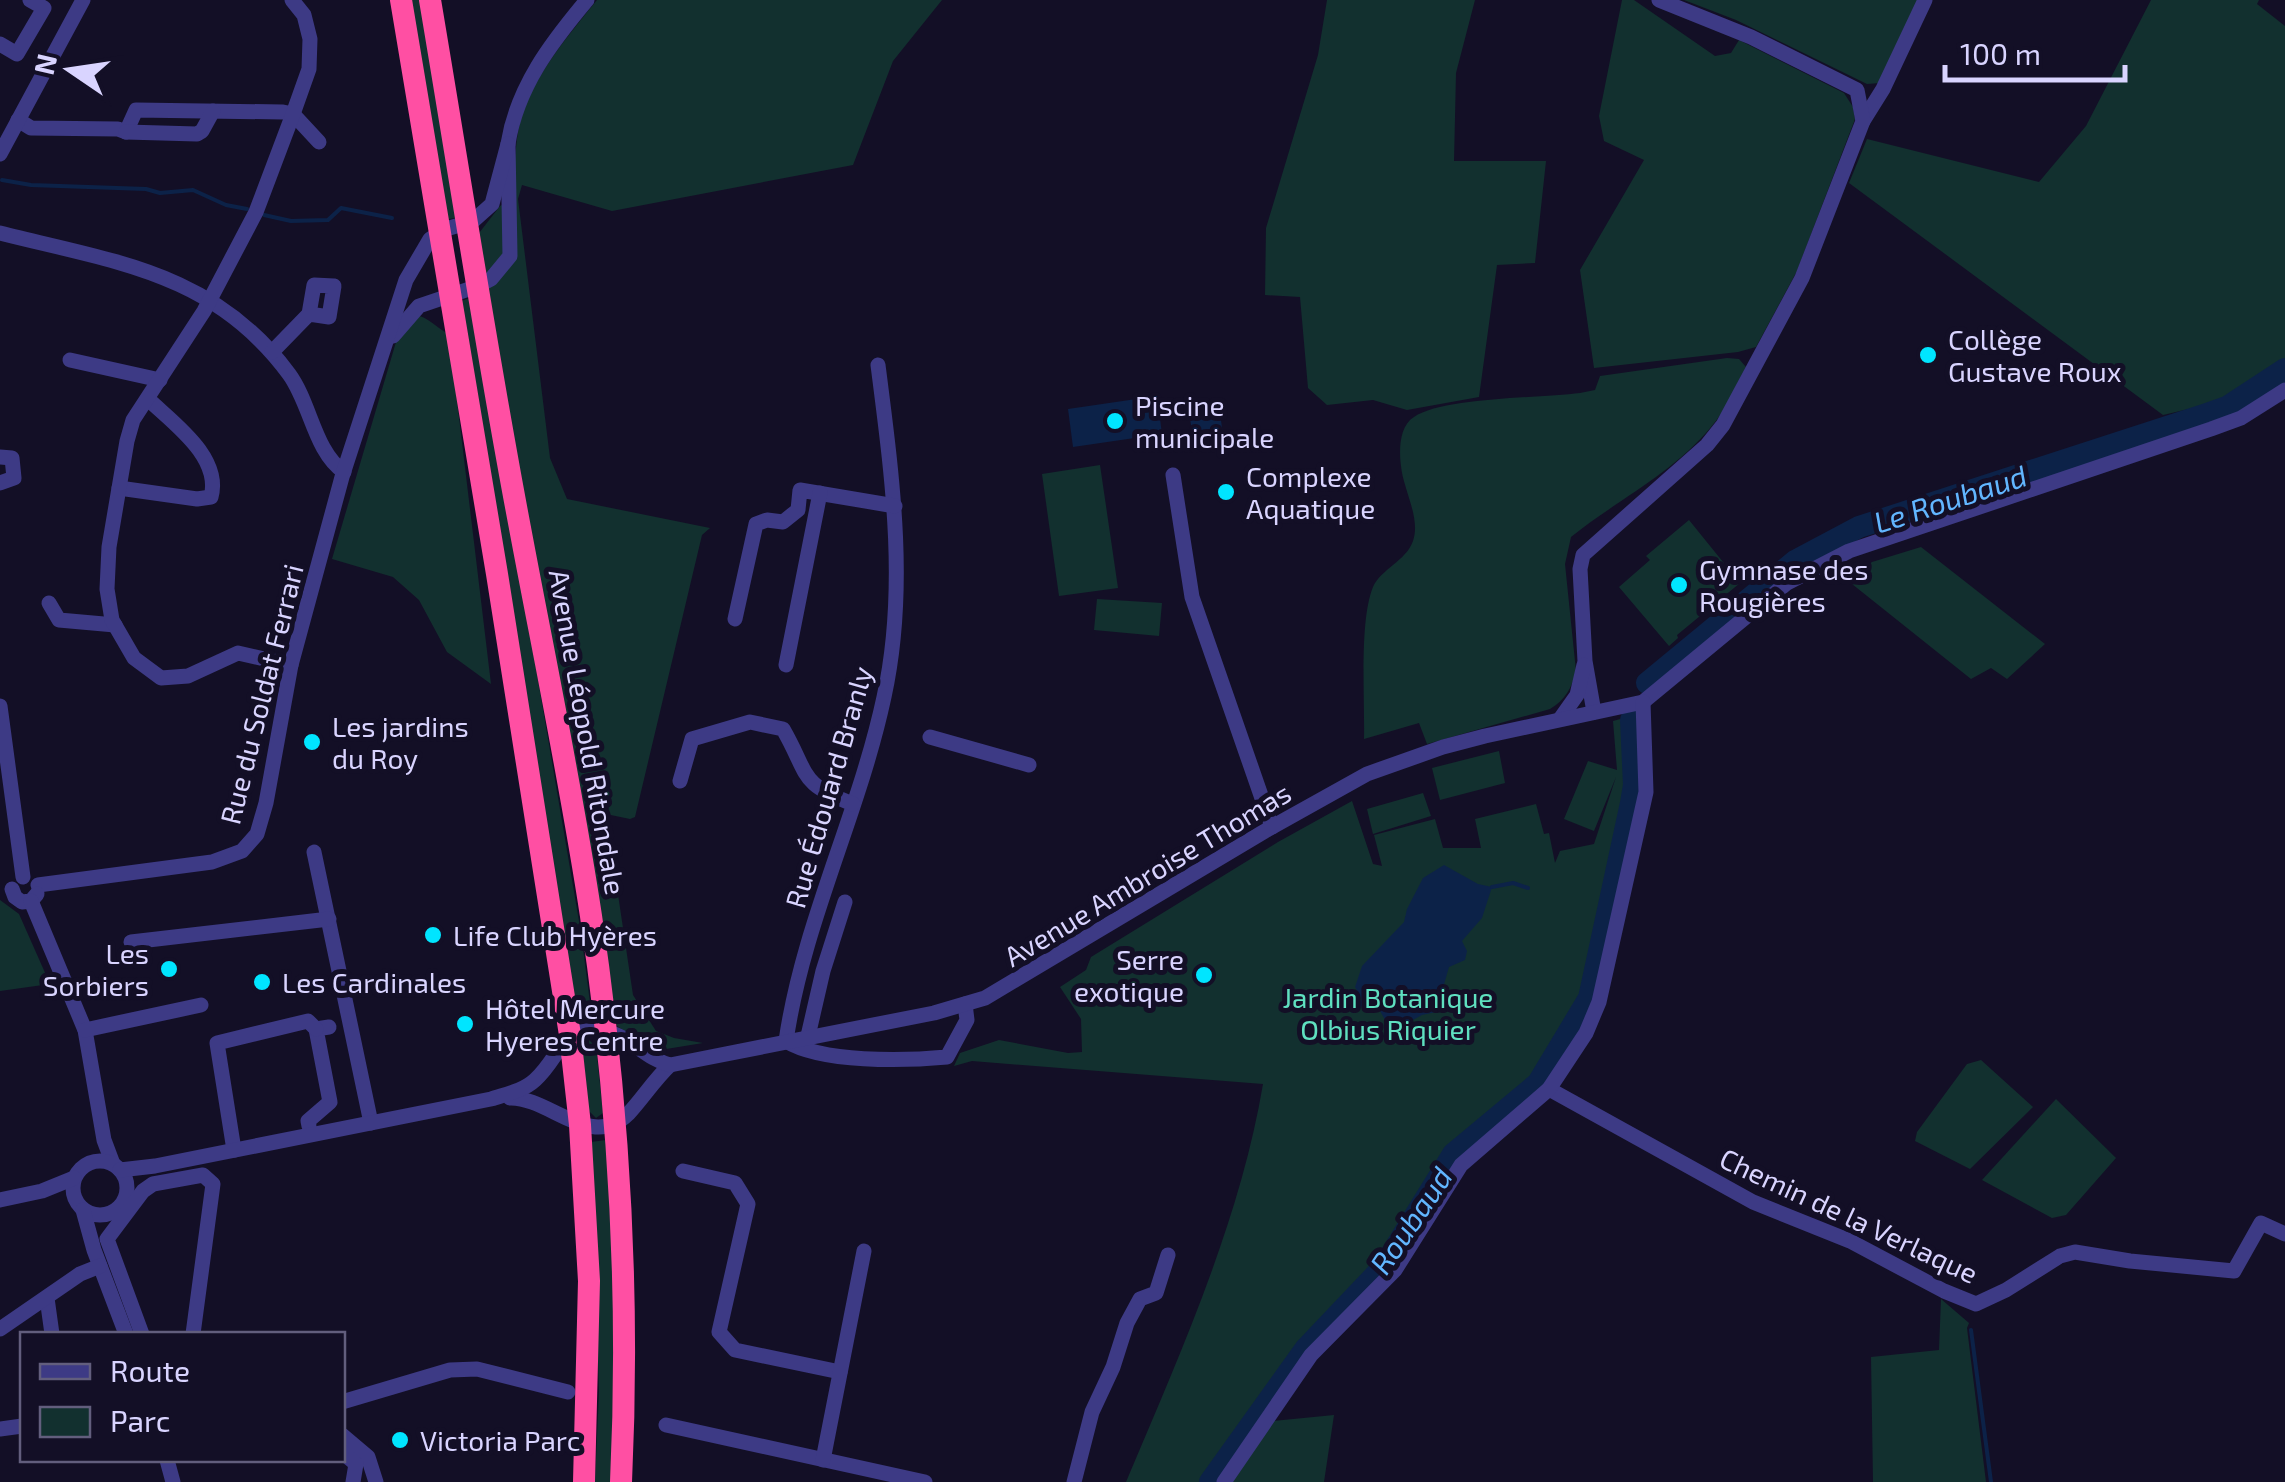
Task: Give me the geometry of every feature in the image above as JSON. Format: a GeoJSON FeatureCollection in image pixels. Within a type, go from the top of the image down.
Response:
{"type":"FeatureCollection","features":[{"type":"Feature","properties":{"kind":"highway"},"geometry":{"type":"LineString","coordinates":[[402,0],[570,1036],[580,1125],[589,1281],[584,1482]]}},
{"type":"Feature","properties":{"kind":"highway","name":"Avenue Léopold Ritondale"},"geometry":{"type":"LineString","coordinates":[[430,0],[591,916],[615,1122],[624,1284],[620,1482]]}},
{"type":"Feature","properties":{"kind":"street"},"geometry":{"type":"LineString","coordinates":[[0,44],[17,54],[44,8],[30,0]]}},
{"type":"Feature","properties":{"kind":"street"},"geometry":{"type":"LineString","coordinates":[[0,154],[84,0]]}},
{"type":"Feature","properties":{"kind":"street"},"geometry":{"type":"LineString","coordinates":[[440,232],[481,216],[492,204],[516,107],[527,83],[542,57],[587,0]]}},
{"type":"Feature","properties":{"kind":"street"},"geometry":{"type":"LineString","coordinates":[[1659,0],[1751,37],[1858,90],[1863,121]]}},
{"type":"Feature","properties":{"kind":"street"},"geometry":{"type":"LineString","coordinates":[[1589,713],[1582,555],[1707,445],[1724,425],[1802,278],[1863,121],[1925,0]]}},
{"type":"Feature","properties":{"kind":"street"},"geometry":{"type":"LineString","coordinates":[[290,2],[304,16],[310,39],[309,69],[256,212],[210,299],[133,420],[108,558],[108,590],[115,625],[134,658],[160,678],[188,676],[238,653],[292,666]]}},
{"type":"Feature","properties":{"kind":"street"},"geometry":{"type":"LineString","coordinates":[[18,120],[30,128],[126,132],[136,110],[293,114],[320,142]]}},
{"type":"Feature","properties":{"kind":"street"},"geometry":{"type":"LineString","coordinates":[[478,286],[490,279],[510,256],[508,144]]}},
{"type":"Feature","properties":{"kind":"street","name":"Rue du Soldat Ferrari"},"geometry":{"type":"LineString","coordinates":[[18,885],[212,862],[242,851],[256,834],[266,803],[292,666],[344,472],[411,270],[420,252],[440,232]]}},
{"type":"Feature","properties":{"kind":"street"},"geometry":{"type":"LineString","coordinates":[[0,233],[134,266],[210,299],[236,317],[272,352],[306,401],[327,458],[344,472]]}},
{"type":"Feature","properties":{"kind":"street","name":"Rue du Soldat Ferrari"},"geometry":{"type":"LineString","coordinates":[[384,347],[418,306],[478,286]]}},
{"type":"Feature","properties":{"kind":"street"},"geometry":{"type":"LineString","coordinates":[[272,352],[309,314]]}},
{"type":"Feature","properties":{"kind":"street"},"geometry":{"type":"LineString","coordinates":[[70,360],[160,380]]}},
{"type":"Feature","properties":{"kind":"street","name":"Rue Édouard Branly"},"geometry":{"type":"LineString","coordinates":[[786,1041],[803,963],[884,697],[896,622],[896,506],[878,365]]}},
{"type":"Feature","properties":{"kind":"street"},"geometry":{"type":"LineString","coordinates":[[1224,1482],[1311,1355],[1395,1270],[1461,1164],[1548,1089],[1586,1034],[1599,1002],[1646,792],[1642,702],[1788,583],[1833,558],[2241,418],[2285,390]]}},
{"type":"Feature","properties":{"kind":"street"},"geometry":{"type":"LineString","coordinates":[[120,488],[197,499],[211,496],[214,487],[204,458],[192,442],[148,399]]}},
{"type":"Feature","properties":{"kind":"street"},"geometry":{"type":"LineString","coordinates":[[318,432],[329,440],[352,446]]}},
{"type":"Feature","properties":{"kind":"street"},"geometry":{"type":"LineString","coordinates":[[0,457],[12,458],[14,478],[0,483]]}},
{"type":"Feature","properties":{"kind":"street"},"geometry":{"type":"LineString","coordinates":[[1173,475],[1192,597],[1272,827]]}},
{"type":"Feature","properties":{"kind":"street"},"geometry":{"type":"LineString","coordinates":[[736,619],[756,524],[767,520],[783,522],[798,510],[800,490],[896,506]]}},
{"type":"Feature","properties":{"kind":"street"},"geometry":{"type":"LineString","coordinates":[[786,666],[820,493]]}},
{"type":"Feature","properties":{"kind":"street"},"geometry":{"type":"LineString","coordinates":[[49,604],[59,620],[115,625]]}},
{"type":"Feature","properties":{"kind":"street"},"geometry":{"type":"LineString","coordinates":[[1560,718],[1576,694],[1586,661]]}},
{"type":"Feature","properties":{"kind":"street"},"geometry":{"type":"LineString","coordinates":[[1576,694],[1589,713]]}},
{"type":"Feature","properties":{"kind":"street","name":"Avenue Ambroise Thomas"},"geometry":{"type":"LineString","coordinates":[[670,1065],[966,1004],[1005,989],[1344,786],[1457,743],[1642,702]]}},
{"type":"Feature","properties":{"kind":"street"},"geometry":{"type":"LineString","coordinates":[[0,706],[18,885],[38,894],[31,902],[86,1030],[104,1140],[127,1188]]}},
{"type":"Feature","properties":{"kind":"street"},"geometry":{"type":"LineString","coordinates":[[680,781],[692,739],[750,722],[784,729],[806,779],[821,792],[854,804]]}},
{"type":"Feature","properties":{"kind":"street"},"geometry":{"type":"LineString","coordinates":[[930,738],[1030,765]]}},
{"type":"Feature","properties":{"kind":"street"},"geometry":{"type":"LineString","coordinates":[[314,852],[371,1123]]}},
{"type":"Feature","properties":{"kind":"street"},"geometry":{"type":"LineString","coordinates":[[808,1036],[845,902]]}},
{"type":"Feature","properties":{"kind":"street"},"geometry":{"type":"LineString","coordinates":[[131,942],[328,919]]}},
{"type":"Feature","properties":{"kind":"street"},"geometry":{"type":"LineString","coordinates":[[786,1041],[813,1054],[946,1058],[967,1020],[966,1004]]}},
{"type":"Feature","properties":{"kind":"street"},"geometry":{"type":"LineString","coordinates":[[86,1030],[201,1005]]}},
{"type":"Feature","properties":{"kind":"street"},"geometry":{"type":"LineString","coordinates":[[234,1150],[220,1042],[308,1021],[332,1026],[330,1102],[308,1122],[309,1126]]}},
{"type":"Feature","properties":{"kind":"street"},"geometry":{"type":"LineString","coordinates":[[94,1162],[116,1167],[155,1166],[491,1098],[532,1084],[570,1036],[605,1031],[646,1056],[670,1065],[627,1116],[615,1122],[580,1125],[534,1100],[491,1098]]}},
{"type":"Feature","properties":{"kind":"street","name":"Chemin de la Verlaque"},"geometry":{"type":"LineString","coordinates":[[1548,1089],[1753,1202],[1850,1241],[1976,1304],[2060,1256],[2075,1252],[2234,1271],[2262,1223],[2285,1234]]}},
{"type":"Feature","properties":{"kind":"street"},"geometry":{"type":"LineString","coordinates":[[0,1200],[42,1191],[74,1178],[94,1162],[104,1140]]}},
{"type":"Feature","properties":{"kind":"street"},"geometry":{"type":"LineString","coordinates":[[91,1237],[105,1215],[123,1202],[127,1188],[155,1166]]}},
{"type":"Feature","properties":{"kind":"street"},"geometry":{"type":"LineString","coordinates":[[683,1172],[735,1184],[748,1204],[720,1332],[735,1350],[840,1372]]}},
{"type":"Feature","properties":{"kind":"street"},"geometry":{"type":"LineString","coordinates":[[141,1332],[107,1239],[143,1191],[153,1184],[203,1175],[213,1184],[193,1332]]}},
{"type":"Feature","properties":{"kind":"street"},"geometry":{"type":"LineString","coordinates":[[74,1178],[79,1205],[125,1332]]}},
{"type":"Feature","properties":{"kind":"street"},"geometry":{"type":"LineString","coordinates":[[42,1191],[105,1215]]}},
{"type":"Feature","properties":{"kind":"street"},"geometry":{"type":"LineString","coordinates":[[822,1460],[864,1251]]}},
{"type":"Feature","properties":{"kind":"street"},"geometry":{"type":"LineString","coordinates":[[1074,1482],[1092,1412],[1126,1323],[1140,1298],[1156,1293],[1168,1255]]}},
{"type":"Feature","properties":{"kind":"street"},"geometry":{"type":"LineString","coordinates":[[0,1330],[80,1274],[100,1266]]}},
{"type":"Feature","properties":{"kind":"street"},"geometry":{"type":"LineString","coordinates":[[47,1298],[52,1332]]}},
{"type":"Feature","properties":{"kind":"street"},"geometry":{"type":"LineString","coordinates":[[345,1401],[450,1370],[477,1369],[568,1392]]}},
{"type":"Feature","properties":{"kind":"street"},"geometry":{"type":"LineString","coordinates":[[666,1425],[925,1482]]}},
{"type":"Feature","properties":{"kind":"street"},"geometry":{"type":"LineString","coordinates":[[345,1438],[368,1457],[376,1482]]}},
{"type":"Feature","properties":{"kind":"street"},"geometry":{"type":"LineString","coordinates":[[345,1455],[356,1464],[354,1482]]}},
{"type":"Feature","properties":{"kind":"green space"},"geometry":{"type":"Polygon","coordinates":[[[408,0],[423,0],[460,217],[444,220],[408,0]]]}},
{"type":"Feature","properties":{"kind":"green space"},"geometry":{"type":"Polygon","coordinates":[[[597,0],[942,0],[893,61],[853,165],[612,211],[522,185],[518,199],[550,458],[567,499],[710,528],[702,535],[635,817],[606,814],[633,995],[656,1031],[703,1043],[654,1051],[617,1026],[476,237],[500,206],[514,197],[519,126],[540,76],[597,0]]]}},
{"type":"Feature","properties":{"kind":"green space"},"geometry":{"type":"Polygon","coordinates":[[[1327,0],[1475,0],[1456,73],[1454,161],[1546,161],[1535,263],[1497,265],[1479,397],[1407,410],[1373,400],[1327,405],[1308,388],[1300,297],[1265,295],[1266,228],[1318,55],[1327,0]]]}},
{"type":"Feature","properties":{"kind":"green space"},"geometry":{"type":"Polygon","coordinates":[[[1622,0],[1634,0],[1715,56],[1731,53],[1739,40],[1844,93],[1853,107],[1855,119],[1797,271],[1756,347],[1594,368],[1580,270],[1644,160],[1604,141],[1599,116],[1622,0]]]}},
{"type":"Feature","properties":{"kind":"green space"},"geometry":{"type":"Polygon","coordinates":[[[1684,0],[1922,0],[1880,83],[1867,84],[1736,20],[1684,0]]]}},
{"type":"Feature","properties":{"kind":"green space"},"geometry":{"type":"Polygon","coordinates":[[[2151,0],[2259,0],[2257,4],[2285,26],[2285,358],[2223,401],[2163,415],[1849,183],[1867,139],[2039,182],[2086,126],[2151,0]]]}},
{"type":"Feature","properties":{"kind":"green space"},"geometry":{"type":"Polygon","coordinates":[[[473,297],[592,1018],[578,1020],[458,302],[473,297]]]}},
{"type":"Feature","properties":{"kind":"green space"},"geometry":{"type":"Polygon","coordinates":[[[415,315],[449,334],[491,684],[447,652],[419,600],[393,577],[332,559],[396,342],[415,315]]]}},
{"type":"Feature","properties":{"kind":"green space"},"geometry":{"type":"Polygon","coordinates":[[[1739,359],[1746,367],[1711,427],[1662,473],[1571,537],[1565,564],[1576,671],[1560,702],[1550,709],[1427,744],[1419,723],[1364,739],[1364,640],[1369,602],[1373,587],[1410,548],[1415,532],[1400,460],[1401,439],[1409,421],[1428,410],[1447,406],[1580,393],[1595,390],[1600,376],[1739,359]]]}},
{"type":"Feature","properties":{"kind":"green space"},"geometry":{"type":"Polygon","coordinates":[[[1100,465],[1118,588],[1059,596],[1042,474],[1100,465]]]}},
{"type":"Feature","properties":{"kind":"green space","name":"Gymnase des Rougières"},"geometry":{"type":"Polygon","coordinates":[[[1689,520],[1740,583],[1669,646],[1619,587],[1650,560],[1646,556],[1689,520]]]}},
{"type":"Feature","properties":{"kind":"green space"},"geometry":{"type":"Polygon","coordinates":[[[1921,547],[2045,644],[2007,679],[1991,668],[1971,679],[1847,580],[1872,562],[1921,547]]]}},
{"type":"Feature","properties":{"kind":"green space"},"geometry":{"type":"Polygon","coordinates":[[[1097,599],[1162,603],[1159,636],[1094,630],[1097,599]]]}},
{"type":"Feature","properties":{"kind":"green space","name":"Jardin Botanique Olbius Riquier"},"geometry":{"type":"Polygon","coordinates":[[[1624,718],[1625,796],[1579,1002],[1533,1076],[1454,1144],[1437,1164],[1379,1261],[1298,1344],[1201,1482],[1126,1482],[1224,1236],[1263,1084],[972,1061],[954,1066],[960,1053],[999,1040],[1082,1052],[1081,1019],[1060,987],[1086,970],[1091,957],[1352,801],[1373,864],[1382,866],[1374,835],[1435,819],[1443,848],[1481,848],[1475,819],[1536,804],[1544,834],[1549,833],[1555,863],[1560,851],[1594,844],[1616,777],[1594,831],[1564,819],[1588,761],[1617,770],[1613,721],[1624,718]]]}},
{"type":"Feature","properties":{"kind":"green space"},"geometry":{"type":"Polygon","coordinates":[[[1499,751],[1505,783],[1440,800],[1432,768],[1499,751]]]}},
{"type":"Feature","properties":{"kind":"green space"},"geometry":{"type":"Polygon","coordinates":[[[1423,793],[1431,816],[1373,834],[1367,809],[1423,793]]]}},
{"type":"Feature","properties":{"kind":"green space"},"geometry":{"type":"Polygon","coordinates":[[[0,900],[19,914],[50,984],[0,991],[0,900]]]}},
{"type":"Feature","properties":{"kind":"green space"},"geometry":{"type":"Polygon","coordinates":[[[589,1040],[596,1047],[603,1113],[596,1118],[589,1111],[582,1044],[589,1040]]]}},
{"type":"Feature","properties":{"kind":"green space"},"geometry":{"type":"Polygon","coordinates":[[[1981,1060],[2033,1107],[1970,1169],[1915,1141],[1917,1132],[1967,1064],[1981,1060]]]}},
{"type":"Feature","properties":{"kind":"green space"},"geometry":{"type":"Polygon","coordinates":[[[2056,1099],[2116,1158],[2066,1215],[2052,1218],[1982,1180],[2056,1099]]]}},
{"type":"Feature","properties":{"kind":"green space"},"geometry":{"type":"Polygon","coordinates":[[[606,1140],[613,1439],[611,1482],[595,1482],[599,1392],[591,1142],[606,1140]]]}},
{"type":"Feature","properties":{"kind":"green space"},"geometry":{"type":"Polygon","coordinates":[[[1941,1299],[1969,1323],[1986,1482],[1873,1482],[1871,1357],[1939,1350],[1941,1299]]]}},
{"type":"Feature","properties":{"kind":"green space"},"geometry":{"type":"Polygon","coordinates":[[[1334,1415],[1324,1482],[1232,1482],[1273,1421],[1334,1415]]]}},
{"type":"Feature","properties":{"kind":"water","name":"Piscine municipale"},"geometry":{"type":"Polygon","coordinates":[[[1157,396],[1162,434],[1073,447],[1068,409],[1157,396]]]}},
{"type":"Feature","properties":{"kind":"water"},"geometry":{"type":"Polygon","coordinates":[[[1219,406],[1223,435],[1193,439],[1189,411],[1219,406]]]}},
{"type":"Feature","properties":{"kind":"water"},"geometry":{"type":"Polygon","coordinates":[[[1444,865],[1478,884],[1492,887],[1482,918],[1462,941],[1467,951],[1465,960],[1449,967],[1436,1012],[1402,1026],[1388,1025],[1380,1011],[1369,1003],[1359,1002],[1362,999],[1355,987],[1362,966],[1404,922],[1423,878],[1444,865]]]}},
{"type":"Feature","properties":{"kind":"waterway"},"geometry":{"type":"LineString","coordinates":[[2,180],[160,193],[193,190],[226,205],[247,209]]}},
{"type":"Feature","properties":{"kind":"waterway"},"geometry":{"type":"LineString","coordinates":[[264,215],[291,221],[328,220],[341,208],[392,218]]}},
{"type":"Feature","properties":{"kind":"waterway","name":"Le Roubaud"},"geometry":{"type":"LineString","coordinates":[[1647,683],[1795,561],[1859,527],[2227,407],[2285,369]]}},
{"type":"Feature","properties":{"kind":"waterway","name":"Roubaud"},"geometry":{"type":"LineString","coordinates":[[1210,1482],[1306,1348],[1384,1266],[1453,1154],[1538,1083],[1589,998],[1634,785],[1631,720]]}},
{"type":"Feature","properties":{"kind":"waterway"},"geometry":{"type":"LineString","coordinates":[[1492,887],[1513,883],[1528,888]]}},
{"type":"Feature","properties":{"kind":"waterway"},"geometry":{"type":"LineString","coordinates":[[1353,1011],[1361,1004]]}},
{"type":"Feature","properties":{"kind":"waterway"},"geometry":{"type":"LineString","coordinates":[[1971,1330],[1991,1482]]}},
{"type":"Feature","properties":{"kind":"place","name":"Collège Gustave Roux"},"geometry":{"type":"Point","coordinates":[1928,355]}},
{"type":"Feature","properties":{"kind":"place","name":"Piscine municipale"},"geometry":{"type":"Point","coordinates":[1115,421]}},
{"type":"Feature","properties":{"kind":"place","name":"Complexe Aquatique"},"geometry":{"type":"Point","coordinates":[1226,492]}},
{"type":"Feature","properties":{"kind":"place","name":"Gymnase des Rougières"},"geometry":{"type":"Point","coordinates":[1679,585]}},
{"type":"Feature","properties":{"kind":"place","name":"Les jardins du Roy"},"geometry":{"type":"Point","coordinates":[312,742]}},
{"type":"Feature","properties":{"kind":"place","name":"Life Club Hyères"},"geometry":{"type":"Point","coordinates":[433,935]}},
{"type":"Feature","properties":{"kind":"place","name":"Les Sorbiers"},"geometry":{"type":"Point","coordinates":[169,969]}},
{"type":"Feature","properties":{"kind":"place","name":"Serre exotique"},"geometry":{"type":"Point","coordinates":[1204,975]}},
{"type":"Feature","properties":{"kind":"place","name":"Les Cardinales"},"geometry":{"type":"Point","coordinates":[262,982]}},
{"type":"Feature","properties":{"kind":"place","name":"Hôtel Mercure Hyeres Centre"},"geometry":{"type":"Point","coordinates":[465,1024]}},
{"type":"Feature","properties":{"kind":"place","name":"Victoria Parc"},"geometry":{"type":"Point","coordinates":[400,1440]}}]}
